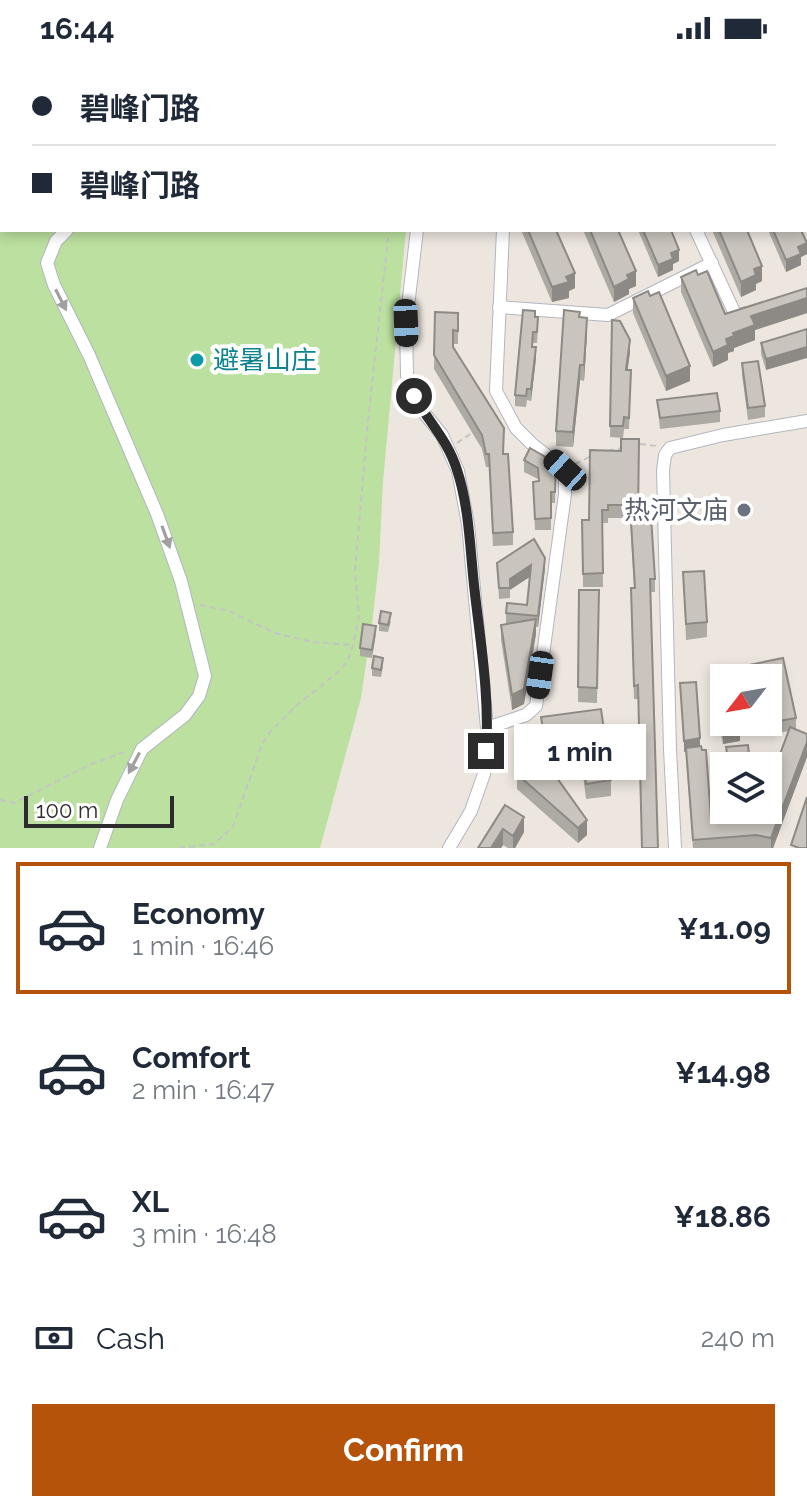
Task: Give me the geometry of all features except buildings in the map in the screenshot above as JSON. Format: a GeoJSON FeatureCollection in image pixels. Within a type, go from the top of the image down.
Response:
{"type":"FeatureCollection","features":[{"type":"Feature","properties":{"kind":"street"},"geometry":{"type":"LineString","coordinates":[[65,232],[56,241],[47,263],[54,285],[89,355],[157,514],[187,603],[205,676],[199,696],[185,715],[142,749],[125,782],[100,848]]}},
{"type":"Feature","properties":{"kind":"street"},"geometry":{"type":"LineString","coordinates":[[417,232],[406,323],[407,376],[414,396],[442,435],[458,471],[468,524],[487,728],[484,774],[471,811],[449,848]]}},
{"type":"Feature","properties":{"kind":"street"},"geometry":{"type":"LineString","coordinates":[[487,728],[526,715],[536,706],[565,494],[565,470],[516,428],[496,391],[503,232]]}},
{"type":"Feature","properties":{"kind":"street"},"geometry":{"type":"LineString","coordinates":[[697,232],[736,316],[760,308]]}},
{"type":"Feature","properties":{"kind":"street"},"geometry":{"type":"LineString","coordinates":[[499,307],[608,315],[712,263]]}},
{"type":"Feature","properties":{"kind":"street"},"geometry":{"type":"LineString","coordinates":[[675,848],[670,749],[665,455],[670,448],[723,435],[807,421]]}},
{"type":"Feature","properties":{"kind":"path"},"geometry":{"type":"LineString","coordinates":[[179,848],[214,844],[224,838],[233,827],[262,744],[270,732],[338,672],[347,662],[353,645],[359,617],[355,572],[368,420],[389,232]]}},
{"type":"Feature","properties":{"kind":"path"},"geometry":{"type":"LineString","coordinates":[[448,449],[482,427]]}},
{"type":"Feature","properties":{"kind":"path"},"geometry":{"type":"LineString","coordinates":[[639,444],[670,448]]}},
{"type":"Feature","properties":{"kind":"path"},"geometry":{"type":"LineString","coordinates":[[609,451],[624,447]]}},
{"type":"Feature","properties":{"kind":"path"},"geometry":{"type":"LineString","coordinates":[[565,470],[594,455]]}},
{"type":"Feature","properties":{"kind":"path"},"geometry":{"type":"LineString","coordinates":[[187,603],[229,611],[275,633],[313,642],[353,645]]}},
{"type":"Feature","properties":{"kind":"path"},"geometry":{"type":"LineString","coordinates":[[0,800],[14,803],[87,766],[150,742]]}},
{"type":"Feature","properties":{"kind":"green space","name":"避暑山庄"},"geometry":{"type":"Polygon","coordinates":[[[0,232],[406,232],[371,633],[376,634],[372,658],[367,657],[361,698],[320,848],[0,848],[0,232]]]}},
{"type":"Feature","properties":{"kind":"place","name":"避暑山庄"},"geometry":{"type":"Point","coordinates":[197,360]}},
{"type":"Feature","properties":{"kind":"place","name":"热河文庙"},"geometry":{"type":"Point","coordinates":[744,510]}},
{"type":"Feature","properties":{"kind":"route"},"geometry":{"type":"LineString","coordinates":[[414,396],[442,435],[458,471],[468,524],[478,620],[487,728],[486,751]]}}]}
